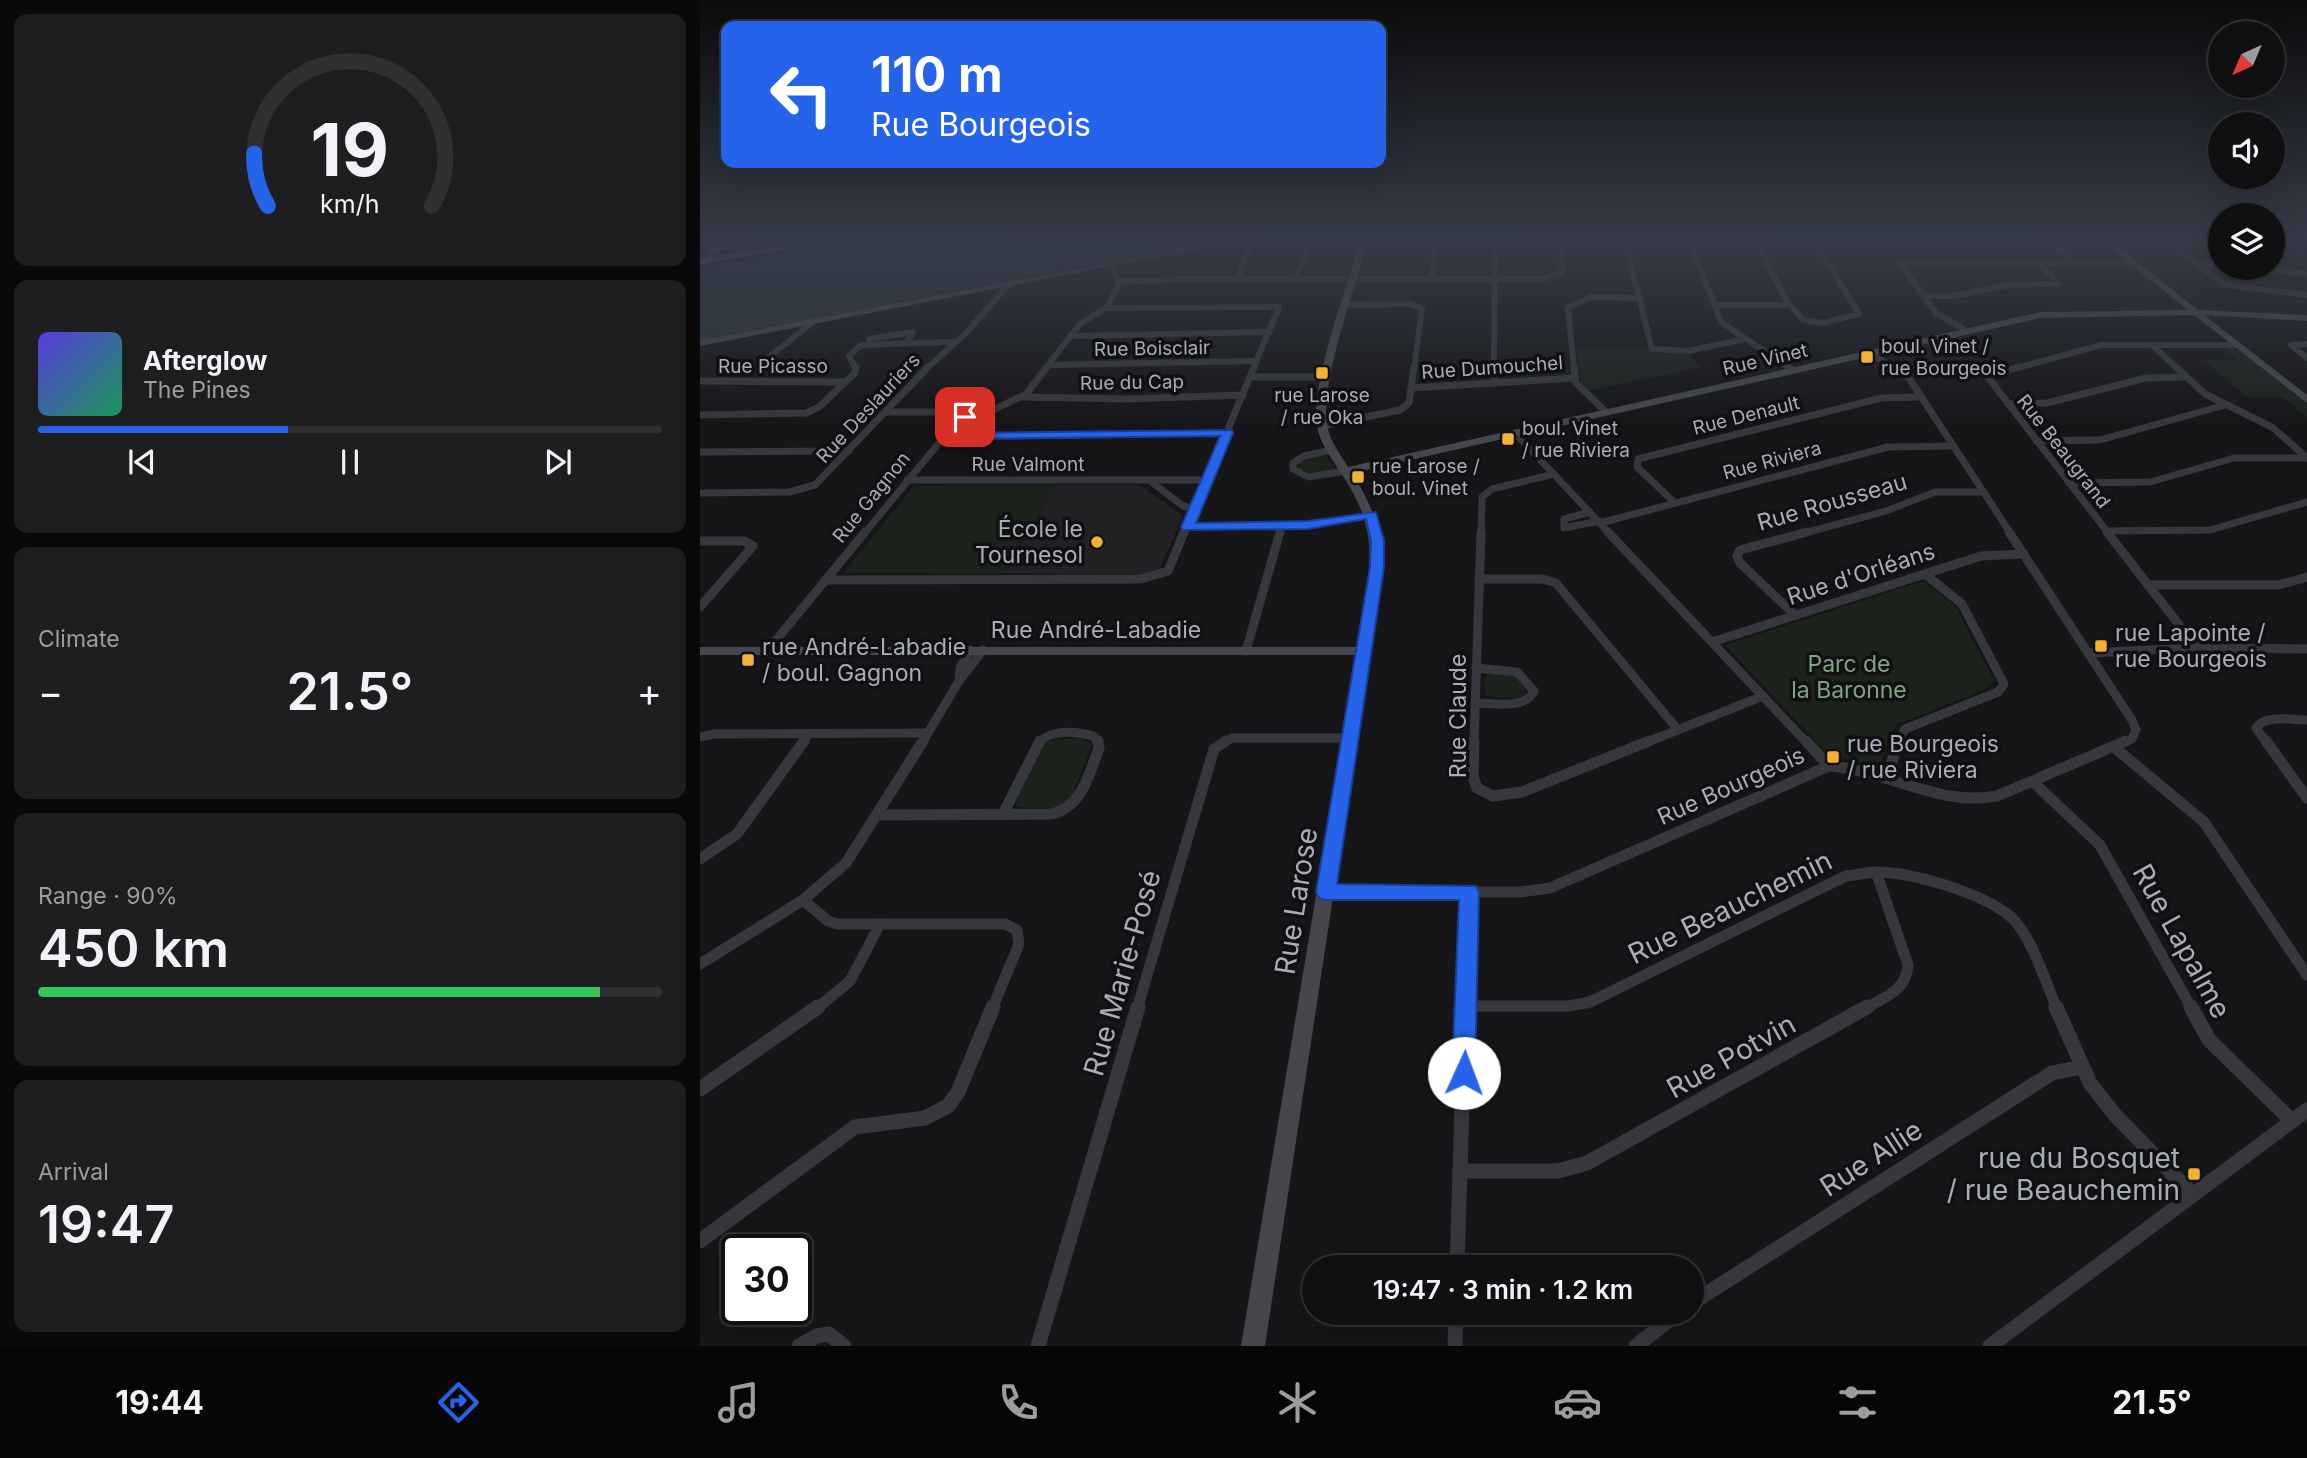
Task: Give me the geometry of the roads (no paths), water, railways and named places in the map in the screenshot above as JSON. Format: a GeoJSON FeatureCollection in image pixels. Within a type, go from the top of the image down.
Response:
{"type":"FeatureCollection","features":[{"type":"Feature","properties":{"kind":"street"},"geometry":{"type":"LineString","coordinates":[[700,343],[927,301]]}},
{"type":"Feature","properties":{"kind":"street","name":"Rue Deslauriers"},"geometry":{"type":"LineString","coordinates":[[700,493],[789,492],[808,489],[819,483],[994,301]]}},
{"type":"Feature","properties":{"kind":"street"},"geometry":{"type":"LineString","coordinates":[[825,580],[1141,579],[1161,575],[1170,567],[1228,433],[1269,332],[1277,305],[1107,308],[1110,301]]}},
{"type":"Feature","properties":{"kind":"street","name":"Rue Larose"},"geometry":{"type":"LineString","coordinates":[[1253,1346],[1378,556],[1371,514],[1332,450],[1322,426],[1320,410],[1347,301]]}},
{"type":"Feature","properties":{"kind":"street"},"geometry":{"type":"LineString","coordinates":[[1494,383],[1495,301]]}},
{"type":"Feature","properties":{"kind":"street"},"geometry":{"type":"LineString","coordinates":[[1584,301],[1569,306],[1575,378],[1580,388],[1606,412]]}},
{"type":"Feature","properties":{"kind":"street"},"geometry":{"type":"LineString","coordinates":[[1640,301],[1654,350],[1688,351],[1745,339]]}},
{"type":"Feature","properties":{"kind":"street"},"geometry":{"type":"LineString","coordinates":[[1712,301],[1722,324],[1793,370]]}},
{"type":"Feature","properties":{"kind":"street"},"geometry":{"type":"LineString","coordinates":[[1786,301],[1810,324],[1860,313],[1852,301]]}},
{"type":"Feature","properties":{"kind":"street"},"geometry":{"type":"LineString","coordinates":[[1927,301],[1937,314],[1966,331]]}},
{"type":"Feature","properties":{"kind":"street"},"geometry":{"type":"LineString","coordinates":[[2182,301],[2307,400]]}},
{"type":"Feature","properties":{"kind":"street"},"geometry":{"type":"LineString","coordinates":[[1322,426],[1402,409],[1408,404],[1422,308],[1410,304],[1346,305]]}},
{"type":"Feature","properties":{"kind":"street"},"geometry":{"type":"LineString","coordinates":[[1714,305],[1788,305]]}},
{"type":"Feature","properties":{"kind":"street","name":"Rue Gagnon"},"geometry":{"type":"LineString","coordinates":[[768,650],[943,437],[970,419],[1021,397],[1082,322],[1107,308]]}},
{"type":"Feature","properties":{"kind":"street","name":"Rue Vinet"},"geometry":{"type":"LineString","coordinates":[[1346,471],[1966,331],[2059,313],[2196,312],[2307,318]]}},
{"type":"Feature","properties":{"kind":"street"},"geometry":{"type":"LineString","coordinates":[[759,365],[813,322]]}},
{"type":"Feature","properties":{"kind":"street"},"geometry":{"type":"LineString","coordinates":[[700,415],[806,413],[819,407],[856,370],[849,357],[859,346],[876,336],[912,331],[914,334],[907,342]]}},
{"type":"Feature","properties":{"kind":"street"},"geometry":{"type":"LineString","coordinates":[[1070,336],[1269,332]]}},
{"type":"Feature","properties":{"kind":"street"},"geometry":{"type":"LineString","coordinates":[[859,346],[869,342],[952,342]]}},
{"type":"Feature","properties":{"kind":"street"},"geometry":{"type":"LineString","coordinates":[[2307,344],[2291,345],[2307,358]]}},
{"type":"Feature","properties":{"kind":"street","name":"Rue Beaugrand"},"geometry":{"type":"LineString","coordinates":[[2197,648],[1987,378],[1988,374],[2101,345],[2238,345]]}},
{"type":"Feature","properties":{"kind":"street"},"geometry":{"type":"LineString","coordinates":[[2152,345],[2205,394],[2274,429],[2307,458]]}},
{"type":"Feature","properties":{"kind":"street","name":"Rue Bourgeois"},"geometry":{"type":"LineString","coordinates":[[1326,892],[1527,892],[1557,886],[1829,766],[1845,766],[1968,800],[1992,797],[2033,782],[2132,739],[2136,727],[1922,397],[1907,375],[1870,353]]}},
{"type":"Feature","properties":{"kind":"street","name":"Rue Boisclair"},"geometry":{"type":"LineString","coordinates":[[1048,365],[1256,361]]}},
{"type":"Feature","properties":{"kind":"street"},"geometry":{"type":"LineString","coordinates":[[1250,377],[1327,377]]}},
{"type":"Feature","properties":{"kind":"street"},"geometry":{"type":"LineString","coordinates":[[2008,404],[2050,403],[2146,378],[2186,377]]}},
{"type":"Feature","properties":{"kind":"street","name":"Rue Dumouchel"},"geometry":{"type":"LineString","coordinates":[[1411,388],[1453,388],[1575,378]]}},
{"type":"Feature","properties":{"kind":"street","name":"Rue Picasso"},"geometry":{"type":"LineString","coordinates":[[700,381],[845,382]]}},
{"type":"Feature","properties":{"kind":"street","name":"Rue du Cap"},"geometry":{"type":"LineString","coordinates":[[1021,397],[1128,399],[1243,395]]}},
{"type":"Feature","properties":{"kind":"street","name":"Rue Denault"},"geometry":{"type":"LineString","coordinates":[[1675,503],[1637,467],[1638,459],[1875,400],[1922,397]]}},
{"type":"Feature","properties":{"kind":"street"},"geometry":{"type":"LineString","coordinates":[[2036,441],[2100,440],[2225,405]]}},
{"type":"Feature","properties":{"kind":"street"},"geometry":{"type":"LineString","coordinates":[[886,412],[948,413],[970,419]]}},
{"type":"Feature","properties":{"kind":"street"},"geometry":{"type":"LineString","coordinates":[[943,437],[1228,433]]}},
{"type":"Feature","properties":{"kind":"street"},"geometry":{"type":"LineString","coordinates":[[1515,433],[1829,766]]}},
{"type":"Feature","properties":{"kind":"street","name":"Rue Riviera"},"geometry":{"type":"LineString","coordinates":[[1590,512],[1564,519],[1564,528],[1600,522],[1888,447],[1954,446]]}},
{"type":"Feature","properties":{"kind":"street"},"geometry":{"type":"LineString","coordinates":[[1332,450],[1300,458],[1293,463],[1293,469],[1308,477],[1346,471]]}},
{"type":"Feature","properties":{"kind":"street"},"geometry":{"type":"LineString","coordinates":[[700,452],[849,451]]}},
{"type":"Feature","properties":{"kind":"street"},"geometry":{"type":"LineString","coordinates":[[2069,483],[2146,483],[2234,458],[2307,458]]}},
{"type":"Feature","properties":{"kind":"street","name":"Rue Claude"},"geometry":{"type":"LineString","coordinates":[[1554,474],[1492,489],[1484,494],[1473,780],[1482,793],[1493,796],[1522,792],[1763,696]]}},
{"type":"Feature","properties":{"kind":"street","name":"Rue Valmont"},"geometry":{"type":"LineString","coordinates":[[907,480],[1208,480]]}},
{"type":"Feature","properties":{"kind":"street"},"geometry":{"type":"LineString","coordinates":[[1149,480],[1183,506],[1196,509]]}},
{"type":"Feature","properties":{"kind":"street","name":"Rue Rousseau"},"geometry":{"type":"LineString","coordinates":[[1794,615],[1740,563],[1737,558],[1740,550],[1886,511],[1935,492],[1984,492]]}},
{"type":"Feature","properties":{"kind":"street"},"geometry":{"type":"LineString","coordinates":[[2106,531],[2214,530],[2307,502]]}},
{"type":"Feature","properties":{"kind":"street"},"geometry":{"type":"LineString","coordinates":[[1188,527],[1318,524],[1371,514]]}},
{"type":"Feature","properties":{"kind":"street"},"geometry":{"type":"LineString","coordinates":[[1246,651],[1282,525]]}},
{"type":"Feature","properties":{"kind":"street"},"geometry":{"type":"LineString","coordinates":[[700,541],[744,541],[753,546],[700,607]]}},
{"type":"Feature","properties":{"kind":"street","name":"Rue d'Orléans"},"geometry":{"type":"LineString","coordinates":[[1712,642],[1984,555],[2024,554]]}},
{"type":"Feature","properties":{"kind":"street"},"geometry":{"type":"LineString","coordinates":[[1888,779],[1897,742],[1905,729],[1998,692],[2004,684],[1962,604],[1925,574]]}},
{"type":"Feature","properties":{"kind":"street"},"geometry":{"type":"LineString","coordinates":[[2148,585],[2278,585],[2307,577]]}},
{"type":"Feature","properties":{"kind":"street"},"geometry":{"type":"LineString","coordinates":[[1479,579],[1543,579],[1558,584],[1678,730]]}},
{"type":"Feature","properties":{"kind":"street"},"geometry":{"type":"LineString","coordinates":[[2090,653],[2197,648],[2307,649]]}},
{"type":"Feature","properties":{"kind":"street"},"geometry":{"type":"LineString","coordinates":[[700,964],[803,900],[846,863],[879,815],[958,681],[971,669],[976,650]]}},
{"type":"Feature","properties":{"kind":"street","name":"Rue André-Labadie"},"geometry":{"type":"LineString","coordinates":[[700,651],[1365,651]]}},
{"type":"Feature","properties":{"kind":"street"},"geometry":{"type":"LineString","coordinates":[[1475,703],[1521,703],[1529,700],[1534,693],[1518,671],[1476,668]]}},
{"type":"Feature","properties":{"kind":"street"},"geometry":{"type":"LineString","coordinates":[[2307,720],[2263,720],[2256,728],[2307,798]]}},
{"type":"Feature","properties":{"kind":"street"},"geometry":{"type":"LineString","coordinates":[[700,737],[713,734],[927,733]]}},
{"type":"Feature","properties":{"kind":"street"},"geometry":{"type":"LineString","coordinates":[[700,859],[737,835],[809,734]]}},
{"type":"Feature","properties":{"kind":"street"},"geometry":{"type":"LineString","coordinates":[[879,815],[1056,814],[1071,807],[1099,748],[1098,739],[1090,734],[1056,734],[1039,740],[1003,814]]}},
{"type":"Feature","properties":{"kind":"street","name":"Rue Marie-Posé"},"geometry":{"type":"LineString","coordinates":[[1038,1346],[1214,749],[1223,741],[1236,738],[1350,738]]}},
{"type":"Feature","properties":{"kind":"street"},"geometry":{"type":"LineString","coordinates":[[2115,748],[2204,822],[2307,975]]}},
{"type":"Feature","properties":{"kind":"street","name":"Rue Lapalme"},"geometry":{"type":"LineString","coordinates":[[2033,782],[2101,845],[2214,1047],[2292,1121]]}},
{"type":"Feature","properties":{"kind":"street","name":"Rue Beauchemin"},"geometry":{"type":"LineString","coordinates":[[1466,1006],[1562,1006],[1590,1002],[1843,878],[1876,872],[1908,876],[1980,899],[2012,918],[2026,939],[2082,1067],[2108,1107],[2193,1195]]}},
{"type":"Feature","properties":{"kind":"street","name":"Rue Potvin"},"geometry":{"type":"LineString","coordinates":[[1460,1171],[1558,1171],[1587,1163],[1900,989],[1908,979],[1908,965],[1876,872]]}},
{"type":"Feature","properties":{"kind":"street"},"geometry":{"type":"LineString","coordinates":[[1457,1255],[1469,892]]}},
{"type":"Feature","properties":{"kind":"street"},"geometry":{"type":"LineString","coordinates":[[700,1241],[849,1130],[872,1122],[925,1121],[940,1113],[956,1096],[1018,947],[1019,933],[1005,924],[831,922],[803,900]]}},
{"type":"Feature","properties":{"kind":"street"},"geometry":{"type":"LineString","coordinates":[[700,1089],[839,993],[850,981],[880,924]]}},
{"type":"Feature","properties":{"kind":"street","name":"Rue Allie"},"geometry":{"type":"LineString","coordinates":[[1704,1295],[2052,1073],[2082,1067]]}},
{"type":"Feature","properties":{"kind":"street"},"geometry":{"type":"LineString","coordinates":[[1990,1346],[2307,1110]]}},
{"type":"Feature","properties":{"kind":"street"},"geometry":{"type":"LineString","coordinates":[[1455,1346],[1456,1325]]}},
{"type":"Feature","properties":{"kind":"street"},"geometry":{"type":"LineString","coordinates":[[1636,1346],[1663,1325]]}},
{"type":"Feature","properties":{"kind":"street"},"geometry":{"type":"LineString","coordinates":[[799,1346],[810,1338],[827,1334],[839,1338],[844,1346]]}},
{"type":"Feature","properties":{"kind":"place","name":"boul. Vinet / rue Bourgeois"},"geometry":{"type":"Point","coordinates":[1867,357]}},
{"type":"Feature","properties":{"kind":"place","name":"rue Larose / rue Oka"},"geometry":{"type":"Point","coordinates":[1322,373]}},
{"type":"Feature","properties":{"kind":"place","name":"boul. Vinet / rue Riviera"},"geometry":{"type":"Point","coordinates":[1508,439]}},
{"type":"Feature","properties":{"kind":"place","name":"rue Larose / boul. Vinet"},"geometry":{"type":"Point","coordinates":[1358,477]}},
{"type":"Feature","properties":{"kind":"place","name":"École le Tournesol"},"geometry":{"type":"Point","coordinates":[1097,542]}},
{"type":"Feature","properties":{"kind":"place","name":"rue Lapointe / rue Bourgeois"},"geometry":{"type":"Point","coordinates":[2101,646]}},
{"type":"Feature","properties":{"kind":"place","name":"rue André-Labadie / boul. Gagnon"},"geometry":{"type":"Point","coordinates":[748,660]}},
{"type":"Feature","properties":{"kind":"place","name":"rue Bourgeois / rue Riviera"},"geometry":{"type":"Point","coordinates":[1833,757]}},
{"type":"Feature","properties":{"kind":"place","name":"rue du Bosquet / rue Beauchemin"},"geometry":{"type":"Point","coordinates":[2194,1174]}},
{"type":"Feature","properties":{"kind":"park label","name":"Parc de la Baronne"},"geometry":{"type":"Point","coordinates":[1849,677]}}]}
